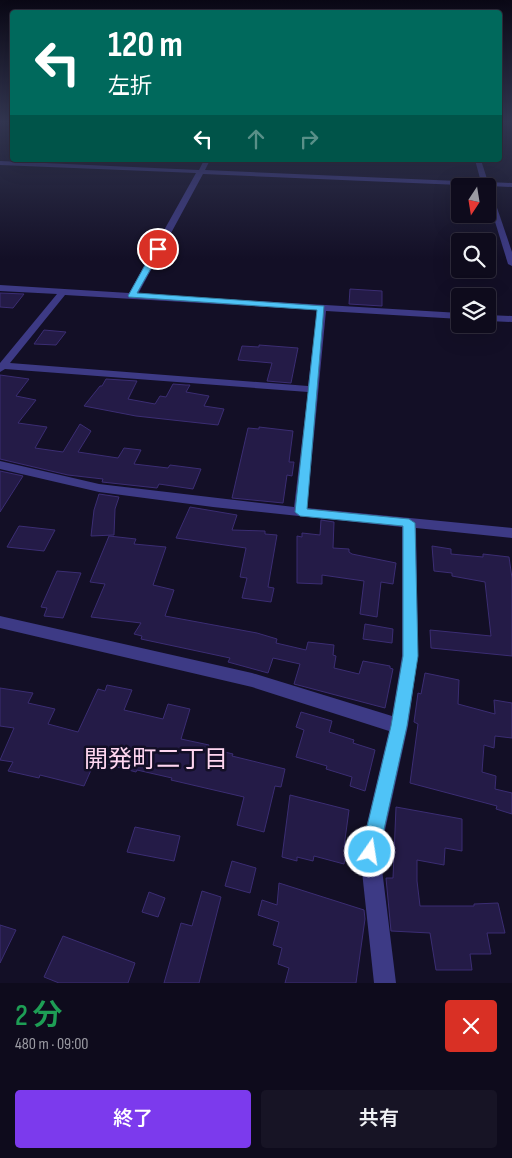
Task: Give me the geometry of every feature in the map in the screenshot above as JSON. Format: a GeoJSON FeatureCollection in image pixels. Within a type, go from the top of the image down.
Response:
{"type":"FeatureCollection","features":[{"type":"Feature","properties":{"kind":"street"},"geometry":{"type":"LineString","coordinates":[[97,167],[451,184]]}},
{"type":"Feature","properties":{"kind":"street"},"geometry":{"type":"LineString","coordinates":[[132,296],[203,167]]}},
{"type":"Feature","properties":{"kind":"street"},"geometry":{"type":"LineString","coordinates":[[496,186],[512,185]]}},
{"type":"Feature","properties":{"kind":"street"},"geometry":{"type":"LineString","coordinates":[[496,216],[512,264]]}},
{"type":"Feature","properties":{"kind":"street"},"geometry":{"type":"LineString","coordinates":[[0,288],[451,315]]}},
{"type":"Feature","properties":{"kind":"street"},"geometry":{"type":"LineString","coordinates":[[2,368],[63,292]]}},
{"type":"Feature","properties":{"kind":"street"},"geometry":{"type":"LineString","coordinates":[[300,512],[322,308]]}},
{"type":"Feature","properties":{"kind":"street"},"geometry":{"type":"LineString","coordinates":[[496,318],[512,319]]}},
{"type":"Feature","properties":{"kind":"street"},"geometry":{"type":"LineString","coordinates":[[2,368],[312,389]]}},
{"type":"Feature","properties":{"kind":"street"},"geometry":{"type":"LineString","coordinates":[[0,465],[99,488],[300,512],[512,533]]}},
{"type":"Feature","properties":{"kind":"street"},"geometry":{"type":"LineString","coordinates":[[385,983],[370,852],[399,726],[410,656],[409,523]]}},
{"type":"Feature","properties":{"kind":"street"},"geometry":{"type":"LineString","coordinates":[[0,622],[252,680],[399,726]]}},
{"type":"Feature","properties":{"kind":"building"},"geometry":{"type":"Polygon","coordinates":[[[350,289],[382,291],[382,306],[349,304],[350,289]]]}},
{"type":"Feature","properties":{"kind":"building"},"geometry":{"type":"Polygon","coordinates":[[[0,293],[24,294],[13,308],[0,307],[0,293]]]}},
{"type":"Feature","properties":{"kind":"building"},"geometry":{"type":"Polygon","coordinates":[[[44,330],[66,332],[56,345],[34,344],[44,330]]]}},
{"type":"Feature","properties":{"kind":"building"},"geometry":{"type":"Polygon","coordinates":[[[259,345],[298,348],[291,383],[267,381],[272,363],[238,360],[242,346],[259,347],[259,345]]]}},
{"type":"Feature","properties":{"kind":"building"},"geometry":{"type":"Polygon","coordinates":[[[0,375],[29,379],[16,396],[36,400],[18,423],[47,427],[35,448],[63,452],[80,424],[91,431],[78,452],[118,458],[124,448],[141,450],[134,464],[168,468],[170,465],[201,469],[193,489],[159,484],[157,488],[102,482],[103,479],[68,475],[0,459],[0,375]]]}},
{"type":"Feature","properties":{"kind":"building"},"geometry":{"type":"Polygon","coordinates":[[[106,379],[137,381],[128,399],[155,404],[160,396],[166,397],[173,384],[190,385],[186,392],[209,396],[204,406],[224,409],[218,425],[136,416],[84,406],[106,379]]]}},
{"type":"Feature","properties":{"kind":"building"},"geometry":{"type":"Polygon","coordinates":[[[259,427],[293,431],[289,462],[294,462],[292,476],[287,475],[283,503],[232,498],[248,428],[259,429],[259,427]]]}},
{"type":"Feature","properties":{"kind":"building"},"geometry":{"type":"Polygon","coordinates":[[[0,471],[23,476],[0,512],[0,471]]]}},
{"type":"Feature","properties":{"kind":"building"},"geometry":{"type":"Polygon","coordinates":[[[99,494],[119,497],[115,509],[114,535],[91,536],[94,510],[99,494]]]}},
{"type":"Feature","properties":{"kind":"building"},"geometry":{"type":"Polygon","coordinates":[[[190,507],[237,515],[232,530],[265,531],[265,534],[277,535],[268,587],[274,588],[271,602],[242,598],[247,578],[240,577],[246,548],[176,538],[190,507]]]}},
{"type":"Feature","properties":{"kind":"building"},"geometry":{"type":"Polygon","coordinates":[[[321,520],[334,522],[333,548],[349,549],[349,552],[352,554],[396,563],[393,584],[381,582],[377,617],[360,614],[364,581],[322,575],[322,584],[297,583],[297,536],[302,537],[302,533],[320,535],[321,520]]]}},
{"type":"Feature","properties":{"kind":"building"},"geometry":{"type":"Polygon","coordinates":[[[19,526],[55,530],[44,551],[7,547],[19,526]]]}},
{"type":"Feature","properties":{"kind":"building"},"geometry":{"type":"Polygon","coordinates":[[[109,536],[136,539],[134,544],[166,547],[153,585],[174,590],[165,616],[257,633],[277,639],[276,643],[306,650],[308,642],[334,645],[333,655],[336,656],[334,668],[359,674],[363,661],[390,666],[393,669],[385,708],[294,684],[300,664],[273,658],[268,673],[228,662],[230,658],[141,639],[142,636],[134,634],[141,623],[91,617],[105,584],[90,582],[109,536]]]}},
{"type":"Feature","properties":{"kind":"building"},"geometry":{"type":"Polygon","coordinates":[[[432,546],[451,549],[451,554],[483,557],[483,554],[509,557],[512,578],[512,656],[431,648],[430,630],[491,636],[485,582],[452,576],[452,573],[434,571],[432,546]]]}},
{"type":"Feature","properties":{"kind":"building"},"geometry":{"type":"Polygon","coordinates":[[[57,571],[81,573],[63,618],[44,616],[47,608],[41,607],[57,571]]]}},
{"type":"Feature","properties":{"kind":"building"},"geometry":{"type":"Polygon","coordinates":[[[365,624],[393,629],[392,643],[363,639],[365,624]]]}},
{"type":"Feature","properties":{"kind":"building"},"geometry":{"type":"Polygon","coordinates":[[[425,673],[459,680],[458,704],[495,714],[494,700],[512,703],[512,738],[495,736],[494,748],[484,745],[482,772],[496,776],[495,789],[512,793],[512,814],[496,809],[497,806],[410,783],[418,724],[414,722],[418,693],[421,694],[425,673]]]}},
{"type":"Feature","properties":{"kind":"building"},"geometry":{"type":"Polygon","coordinates":[[[107,685],[132,690],[124,710],[163,719],[168,704],[190,709],[181,739],[209,745],[208,748],[233,754],[232,756],[285,769],[281,787],[275,786],[264,832],[237,825],[244,797],[171,780],[172,778],[137,770],[136,772],[95,761],[84,786],[40,775],[39,778],[8,771],[13,762],[0,760],[14,728],[0,726],[0,688],[33,693],[28,703],[55,709],[48,724],[78,732],[98,689],[105,691],[107,685]]]}},
{"type":"Feature","properties":{"kind":"building"},"geometry":{"type":"Polygon","coordinates":[[[301,712],[332,721],[329,732],[354,740],[353,743],[375,750],[365,791],[350,786],[352,777],[326,769],[327,766],[296,757],[304,730],[296,727],[301,712]]]}},
{"type":"Feature","properties":{"kind":"building"},"geometry":{"type":"Polygon","coordinates":[[[290,795],[349,810],[344,847],[347,847],[344,864],[314,856],[313,861],[297,857],[297,861],[282,857],[290,795]]]}},
{"type":"Feature","properties":{"kind":"building"},"geometry":{"type":"Polygon","coordinates":[[[396,807],[462,819],[462,851],[445,848],[444,865],[417,860],[417,881],[420,906],[474,906],[474,904],[498,903],[505,933],[487,933],[491,954],[470,954],[472,970],[436,970],[430,933],[391,931],[386,878],[393,878],[396,807]]]}},
{"type":"Feature","properties":{"kind":"building"},"geometry":{"type":"Polygon","coordinates":[[[135,827],[180,836],[174,861],[127,852],[135,827]]]}},
{"type":"Feature","properties":{"kind":"building"},"geometry":{"type":"Polygon","coordinates":[[[232,861],[256,868],[250,893],[225,886],[232,861]]]}},
{"type":"Feature","properties":{"kind":"building"},"geometry":{"type":"Polygon","coordinates":[[[279,883],[364,910],[365,919],[356,983],[285,983],[289,968],[278,964],[282,948],[273,945],[279,922],[258,915],[262,900],[277,905],[279,883]]]}},
{"type":"Feature","properties":{"kind":"building"},"geometry":{"type":"Polygon","coordinates":[[[202,891],[221,897],[199,983],[164,983],[181,923],[192,926],[202,891]]]}},
{"type":"Feature","properties":{"kind":"building"},"geometry":{"type":"Polygon","coordinates":[[[149,892],[165,898],[158,917],[142,912],[149,892]]]}},
{"type":"Feature","properties":{"kind":"building"},"geometry":{"type":"Polygon","coordinates":[[[0,925],[16,930],[0,963],[0,925]]]}},
{"type":"Feature","properties":{"kind":"building"},"geometry":{"type":"Polygon","coordinates":[[[63,936],[135,963],[128,983],[59,983],[44,977],[63,936]]]}},
{"type":"Feature","properties":{"kind":"district","name":"開発町二丁目"},"geometry":{"type":"Point","coordinates":[156,759]}},
{"type":"Feature","properties":{"kind":"route"},"geometry":{"type":"LineString","coordinates":[[158,249],[132,296],[322,308],[300,512],[409,523],[410,656],[399,726],[370,852]]}}]}
